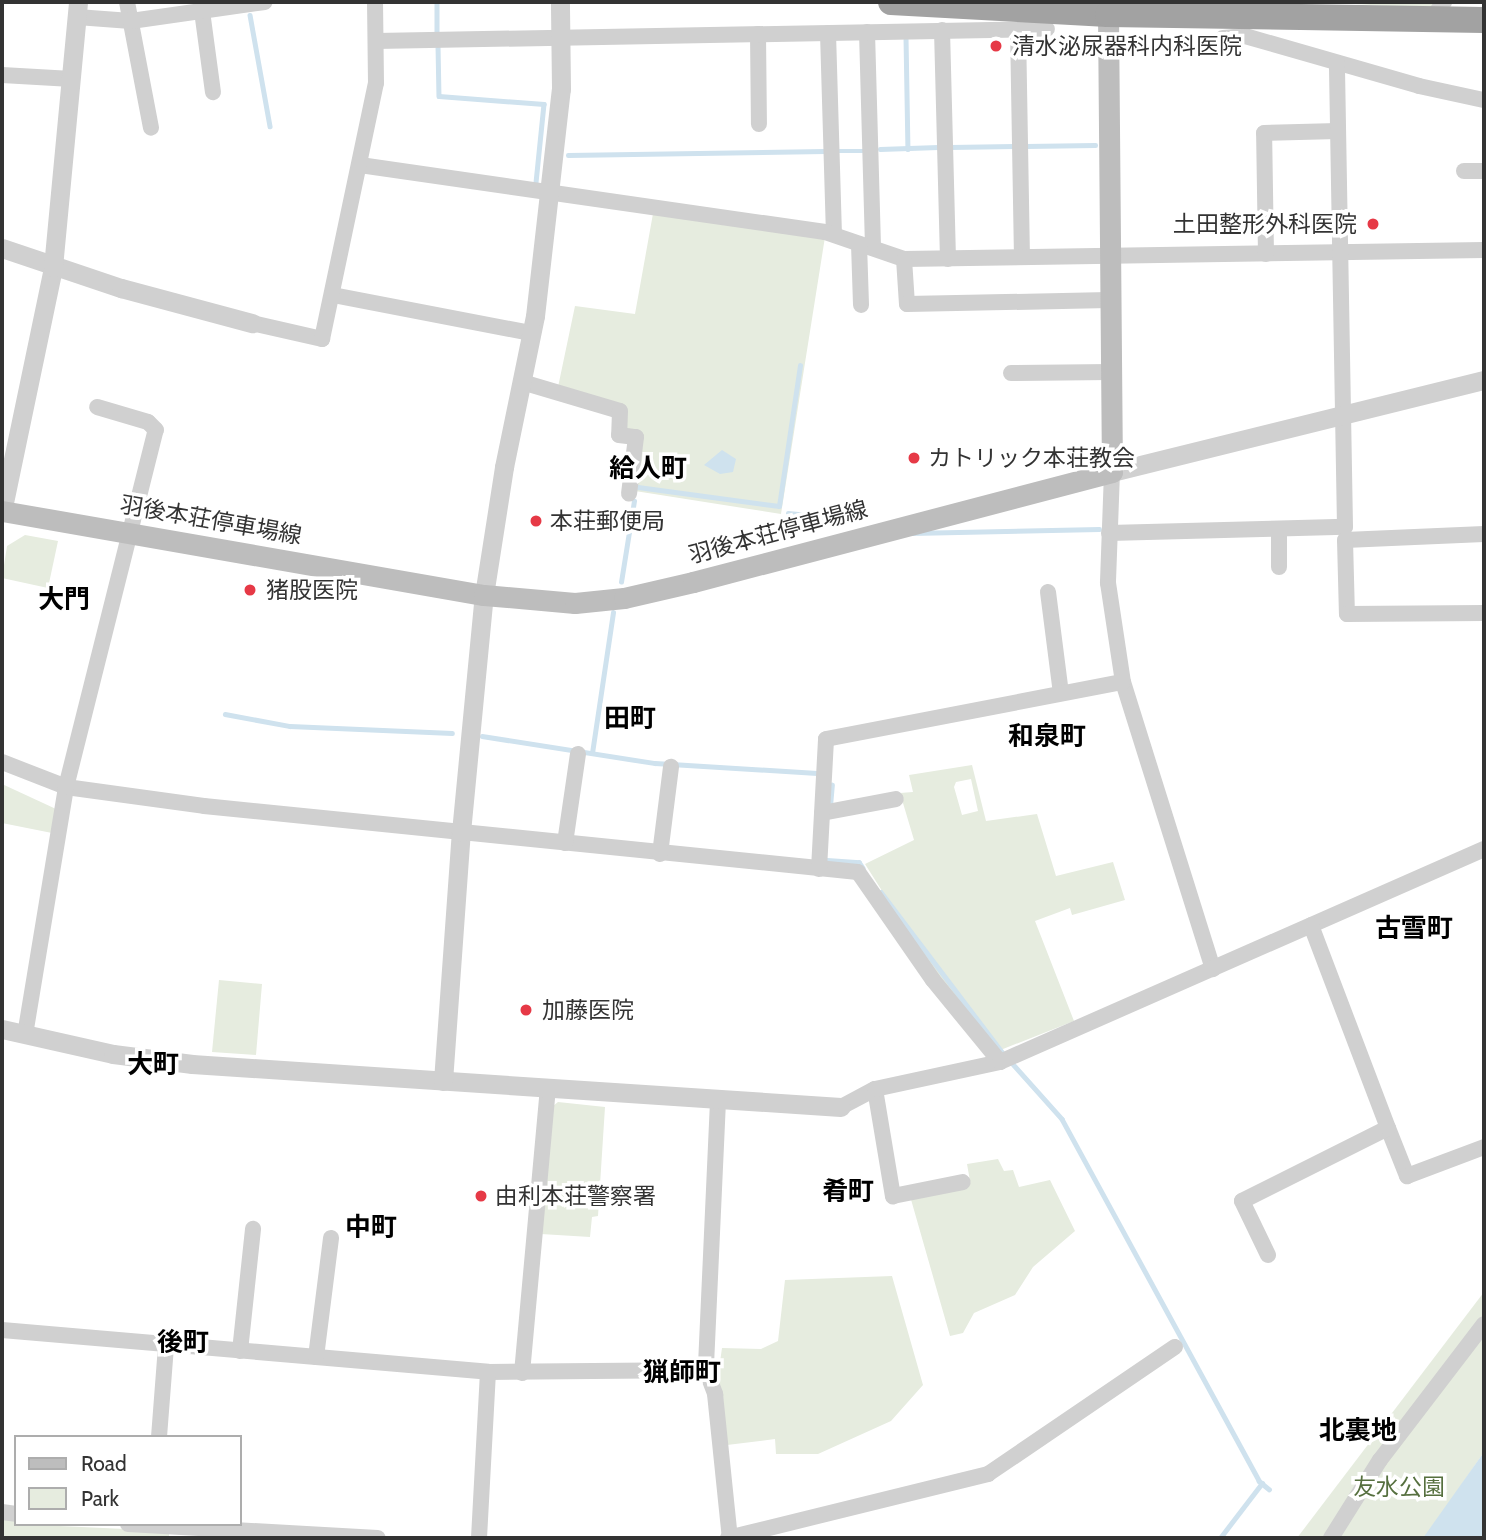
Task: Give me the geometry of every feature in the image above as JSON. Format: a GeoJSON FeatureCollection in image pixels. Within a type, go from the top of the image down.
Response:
{"type":"FeatureCollection","features":[{"type":"Feature","properties":{"kind":"highway"},"geometry":{"type":"LineString","coordinates":[[891,2],[1436,12],[1484,20]]}},
{"type":"Feature","properties":{"kind":"main road"},"geometry":{"type":"LineString","coordinates":[[1108,8],[1108,256],[1112,472]]}},
{"type":"Feature","properties":{"kind":"main road","name":"羽後本荘停車場線"},"geometry":{"type":"LineString","coordinates":[[2,511],[484,595],[575,603],[624,598],[1112,472]]}},
{"type":"Feature","properties":{"kind":"street"},"geometry":{"type":"LineString","coordinates":[[127,2],[151,128]]}},
{"type":"Feature","properties":{"kind":"street"},"geometry":{"type":"LineString","coordinates":[[2,511],[52,267],[78,9],[131,22],[265,2]]}},
{"type":"Feature","properties":{"kind":"street"},"geometry":{"type":"LineString","coordinates":[[2,248],[52,267],[252,323],[322,339],[376,83],[375,2]]}},
{"type":"Feature","properties":{"kind":"street"},"geometry":{"type":"LineString","coordinates":[[443,1081],[461,832],[484,595],[531,333],[550,192],[561,89],[560,2]]}},
{"type":"Feature","properties":{"kind":"street"},"geometry":{"type":"LineString","coordinates":[[202,11],[213,92]]}},
{"type":"Feature","properties":{"kind":"street"},"geometry":{"type":"LineString","coordinates":[[1018,29],[1022,257]]}},
{"type":"Feature","properties":{"kind":"street"},"geometry":{"type":"LineString","coordinates":[[376,41],[1047,29]]}},
{"type":"Feature","properties":{"kind":"street"},"geometry":{"type":"LineString","coordinates":[[942,30],[947,259]]}},
{"type":"Feature","properties":{"kind":"street"},"geometry":{"type":"LineString","coordinates":[[861,305],[866,246],[867,32]]}},
{"type":"Feature","properties":{"kind":"street"},"geometry":{"type":"LineString","coordinates":[[828,33],[834,234]]}},
{"type":"Feature","properties":{"kind":"street"},"geometry":{"type":"LineString","coordinates":[[758,34],[760,124]]}},
{"type":"Feature","properties":{"kind":"street"},"geometry":{"type":"LineString","coordinates":[[1223,38],[1245,36],[1337,63],[1484,100]]}},
{"type":"Feature","properties":{"kind":"street"},"geometry":{"type":"LineString","coordinates":[[1109,533],[1345,527],[1337,63]]}},
{"type":"Feature","properties":{"kind":"street"},"geometry":{"type":"LineString","coordinates":[[2,75],[72,79]]}},
{"type":"Feature","properties":{"kind":"street"},"geometry":{"type":"LineString","coordinates":[[1266,254],[1264,133],[1338,131]]}},
{"type":"Feature","properties":{"kind":"street"},"geometry":{"type":"LineString","coordinates":[[360,165],[834,234],[904,260],[1484,250]]}},
{"type":"Feature","properties":{"kind":"street"},"geometry":{"type":"LineString","coordinates":[[1464,171],[1484,171]]}},
{"type":"Feature","properties":{"kind":"street"},"geometry":{"type":"LineString","coordinates":[[904,260],[907,304],[1109,300]]}},
{"type":"Feature","properties":{"kind":"street"},"geometry":{"type":"LineString","coordinates":[[333,295],[531,333]]}},
{"type":"Feature","properties":{"kind":"street"},"geometry":{"type":"LineString","coordinates":[[1011,373],[1111,372]]}},
{"type":"Feature","properties":{"kind":"street"},"geometry":{"type":"LineString","coordinates":[[1213,969],[1123,682],[1110,609],[1109,533],[1112,472],[1484,380]]}},
{"type":"Feature","properties":{"kind":"street"},"geometry":{"type":"LineString","coordinates":[[522,382],[620,411],[619,435],[636,437],[629,494]]}},
{"type":"Feature","properties":{"kind":"street"},"geometry":{"type":"LineString","coordinates":[[25,1035],[66,787],[156,430],[148,422],[97,407]]}},
{"type":"Feature","properties":{"kind":"street"},"geometry":{"type":"LineString","coordinates":[[1279,529],[1279,567]]}},
{"type":"Feature","properties":{"kind":"street"},"geometry":{"type":"LineString","coordinates":[[1484,534],[1345,540],[1347,614],[1484,613]]}},
{"type":"Feature","properties":{"kind":"street"},"geometry":{"type":"LineString","coordinates":[[1048,592],[1061,693]]}},
{"type":"Feature","properties":{"kind":"street"},"geometry":{"type":"LineString","coordinates":[[819,869],[826,739],[1123,682]]}},
{"type":"Feature","properties":{"kind":"street"},"geometry":{"type":"LineString","coordinates":[[565,843],[579,754]]}},
{"type":"Feature","properties":{"kind":"street"},"geometry":{"type":"LineString","coordinates":[[2,762],[66,787],[204,806],[858,873],[933,980],[1000,1062]]}},
{"type":"Feature","properties":{"kind":"street"},"geometry":{"type":"LineString","coordinates":[[660,854],[671,767]]}},
{"type":"Feature","properties":{"kind":"street"},"geometry":{"type":"LineString","coordinates":[[822,813],[896,799]]}},
{"type":"Feature","properties":{"kind":"street"},"geometry":{"type":"LineString","coordinates":[[2,1029],[113,1054],[192,1064],[718,1101],[841,1107],[875,1089],[1000,1062],[1484,849]]}},
{"type":"Feature","properties":{"kind":"street"},"geometry":{"type":"LineString","coordinates":[[1311,925],[1406,1176],[1484,1147]]}},
{"type":"Feature","properties":{"kind":"street"},"geometry":{"type":"LineString","coordinates":[[522,1373],[548,1087]]}},
{"type":"Feature","properties":{"kind":"street"},"geometry":{"type":"LineString","coordinates":[[875,1089],[893,1196],[963,1182]]}},
{"type":"Feature","properties":{"kind":"street"},"geometry":{"type":"LineString","coordinates":[[718,1101],[706,1370],[715,1394],[729,1538],[988,1474],[1175,1347]]}},
{"type":"Feature","properties":{"kind":"street"},"geometry":{"type":"LineString","coordinates":[[1268,1255],[1242,1201],[1388,1128]]}},
{"type":"Feature","properties":{"kind":"street"},"geometry":{"type":"LineString","coordinates":[[240,1351],[253,1229]]}},
{"type":"Feature","properties":{"kind":"street"},"geometry":{"type":"LineString","coordinates":[[316,1357],[331,1238]]}},
{"type":"Feature","properties":{"kind":"street"},"geometry":{"type":"LineString","coordinates":[[1331,1538],[1380,1460],[1484,1324]]}},
{"type":"Feature","properties":{"kind":"street"},"geometry":{"type":"LineString","coordinates":[[2,1330],[488,1372],[706,1370]]}},
{"type":"Feature","properties":{"kind":"street"},"geometry":{"type":"LineString","coordinates":[[159,1435],[166,1345]]}},
{"type":"Feature","properties":{"kind":"street"},"geometry":{"type":"LineString","coordinates":[[479,1538],[488,1372]]}},
{"type":"Feature","properties":{"kind":"street"},"geometry":{"type":"LineString","coordinates":[[170,1526],[378,1538]]}},
{"type":"Feature","properties":{"kind":"green space"},"geometry":{"type":"Polygon","coordinates":[[[1324,2],[1438,2],[1433,9],[1324,2]]]}},
{"type":"Feature","properties":{"kind":"green space"},"geometry":{"type":"Polygon","coordinates":[[[654,208],[825,237],[781,514],[635,491],[642,434],[621,430],[623,407],[558,387],[575,306],[635,314],[654,208]]]}},
{"type":"Feature","properties":{"kind":"green space"},"geometry":{"type":"Polygon","coordinates":[[[25,535],[58,541],[48,588],[2,578],[7,546],[25,535]]]}},
{"type":"Feature","properties":{"kind":"green space"},"geometry":{"type":"Polygon","coordinates":[[[972,765],[986,821],[1037,814],[1056,876],[1113,862],[1125,900],[1072,915],[1070,908],[1035,921],[1074,1021],[998,1051],[929,965],[865,864],[914,840],[900,793],[913,792],[909,775],[972,765]],[[971,779],[956,782],[954,787],[962,815],[978,811],[971,779]]]}},
{"type":"Feature","properties":{"kind":"green space"},"geometry":{"type":"Polygon","coordinates":[[[2,784],[56,809],[52,833],[2,823],[2,784]]]}},
{"type":"Feature","properties":{"kind":"green space"},"geometry":{"type":"Polygon","coordinates":[[[219,980],[262,984],[256,1055],[212,1052],[219,980]]]}},
{"type":"Feature","properties":{"kind":"green space"},"geometry":{"type":"Polygon","coordinates":[[[558,1102],[605,1107],[598,1216],[592,1217],[590,1237],[541,1234],[553,1106],[558,1102]]]}},
{"type":"Feature","properties":{"kind":"green space"},"geometry":{"type":"Polygon","coordinates":[[[998,1159],[1004,1171],[1013,1170],[1019,1187],[1050,1180],[1075,1231],[1033,1267],[1015,1295],[974,1313],[963,1333],[950,1336],[910,1196],[970,1181],[967,1164],[998,1159]]]}},
{"type":"Feature","properties":{"kind":"green space"},"geometry":{"type":"Polygon","coordinates":[[[892,1276],[923,1385],[891,1421],[818,1454],[776,1454],[775,1439],[727,1445],[718,1376],[722,1348],[761,1349],[778,1341],[785,1280],[892,1276]]]}},
{"type":"Feature","properties":{"kind":"green space","name":"友水公園"},"geometry":{"type":"Polygon","coordinates":[[[1484,1292],[1484,1452],[1425,1538],[1297,1538],[1484,1292]]]}},
{"type":"Feature","properties":{"kind":"green space"},"geometry":{"type":"Polygon","coordinates":[[[2,1517],[14,1518],[14,1526],[169,1531],[169,1538],[2,1538],[2,1517]]]}},
{"type":"Feature","properties":{"kind":"water"},"geometry":{"type":"Polygon","coordinates":[[[722,450],[736,459],[733,472],[720,474],[704,465],[722,450]]]}},
{"type":"Feature","properties":{"kind":"water"},"geometry":{"type":"Polygon","coordinates":[[[1484,1452],[1484,1538],[1423,1538],[1484,1452]]]}},
{"type":"Feature","properties":{"kind":"waterway"},"geometry":{"type":"LineString","coordinates":[[437,2],[437,32]]}},
{"type":"Feature","properties":{"kind":"waterway"},"geometry":{"type":"LineString","coordinates":[[250,15],[270,126]]}},
{"type":"Feature","properties":{"kind":"waterway"},"geometry":{"type":"LineString","coordinates":[[906,37],[908,149]]}},
{"type":"Feature","properties":{"kind":"waterway"},"geometry":{"type":"LineString","coordinates":[[438,45],[439,96],[544,104],[536,183]]}},
{"type":"Feature","properties":{"kind":"waterway"},"geometry":{"type":"LineString","coordinates":[[1026,146],[1095,145]]}},
{"type":"Feature","properties":{"kind":"waterway"},"geometry":{"type":"LineString","coordinates":[[950,147],[1014,146]]}},
{"type":"Feature","properties":{"kind":"waterway"},"geometry":{"type":"LineString","coordinates":[[880,149],[938,147]]}},
{"type":"Feature","properties":{"kind":"waterway"},"geometry":{"type":"LineString","coordinates":[[568,155],[825,151]]}},
{"type":"Feature","properties":{"kind":"waterway"},"geometry":{"type":"LineString","coordinates":[[836,151],[865,151]]}},
{"type":"Feature","properties":{"kind":"waterway"},"geometry":{"type":"LineString","coordinates":[[638,487],[779,506],[800,366]]}},
{"type":"Feature","properties":{"kind":"waterway"},"geometry":{"type":"LineString","coordinates":[[621,582],[634,501]]}},
{"type":"Feature","properties":{"kind":"waterway"},"geometry":{"type":"LineString","coordinates":[[788,513],[859,520]]}},
{"type":"Feature","properties":{"kind":"waterway"},"geometry":{"type":"LineString","coordinates":[[911,533],[1099,529]]}},
{"type":"Feature","properties":{"kind":"waterway"},"geometry":{"type":"LineString","coordinates":[[592,753],[613,613]]}},
{"type":"Feature","properties":{"kind":"waterway"},"geometry":{"type":"LineString","coordinates":[[225,714],[290,726],[452,733]]}},
{"type":"Feature","properties":{"kind":"waterway"},"geometry":{"type":"LineString","coordinates":[[482,736],[655,763],[817,773]]}},
{"type":"Feature","properties":{"kind":"waterway"},"geometry":{"type":"LineString","coordinates":[[830,806],[832,785]]}},
{"type":"Feature","properties":{"kind":"waterway"},"geometry":{"type":"LineString","coordinates":[[827,860],[859,862],[863,868]]}},
{"type":"Feature","properties":{"kind":"waterway"},"geometry":{"type":"LineString","coordinates":[[881,892],[1002,1052]]}},
{"type":"Feature","properties":{"kind":"waterway"},"geometry":{"type":"LineString","coordinates":[[1012,1063],[1062,1119],[1259,1481],[1269,1489]]}},
{"type":"Feature","properties":{"kind":"waterway"},"geometry":{"type":"LineString","coordinates":[[1220,1538],[1262,1483]]}},
{"type":"Feature","properties":{"kind":"place","name":"清水泌尿器科内科医院"},"geometry":{"type":"Point","coordinates":[996,46]}},
{"type":"Feature","properties":{"kind":"place","name":"土田整形外科医院"},"geometry":{"type":"Point","coordinates":[1373,224]}},
{"type":"Feature","properties":{"kind":"place","name":"カトリック本荘教会"},"geometry":{"type":"Point","coordinates":[914,458]}},
{"type":"Feature","properties":{"kind":"place","name":"本荘郵便局"},"geometry":{"type":"Point","coordinates":[536,521]}},
{"type":"Feature","properties":{"kind":"place","name":"猪股医院"},"geometry":{"type":"Point","coordinates":[250,590]}},
{"type":"Feature","properties":{"kind":"place","name":"加藤医院"},"geometry":{"type":"Point","coordinates":[526,1010]}},
{"type":"Feature","properties":{"kind":"place","name":"由利本荘警察署"},"geometry":{"type":"Point","coordinates":[481,1196]}},
{"type":"Feature","properties":{"kind":"district","name":"給人町"},"geometry":{"type":"Point","coordinates":[648,469]}},
{"type":"Feature","properties":{"kind":"district","name":"大門"},"geometry":{"type":"Point","coordinates":[64,600]}},
{"type":"Feature","properties":{"kind":"district","name":"田町"},"geometry":{"type":"Point","coordinates":[630,719]}},
{"type":"Feature","properties":{"kind":"district","name":"和泉町"},"geometry":{"type":"Point","coordinates":[1047,737]}},
{"type":"Feature","properties":{"kind":"district","name":"古雪町"},"geometry":{"type":"Point","coordinates":[1414,929]}},
{"type":"Feature","properties":{"kind":"district","name":"大町"},"geometry":{"type":"Point","coordinates":[153,1065]}},
{"type":"Feature","properties":{"kind":"district","name":"肴町"},"geometry":{"type":"Point","coordinates":[848,1192]}},
{"type":"Feature","properties":{"kind":"district","name":"中町"},"geometry":{"type":"Point","coordinates":[371,1228]}},
{"type":"Feature","properties":{"kind":"district","name":"後町"},"geometry":{"type":"Point","coordinates":[183,1343]}},
{"type":"Feature","properties":{"kind":"district","name":"猟師町"},"geometry":{"type":"Point","coordinates":[682,1373]}},
{"type":"Feature","properties":{"kind":"district","name":"北裏地"},"geometry":{"type":"Point","coordinates":[1358,1431]}}]}
